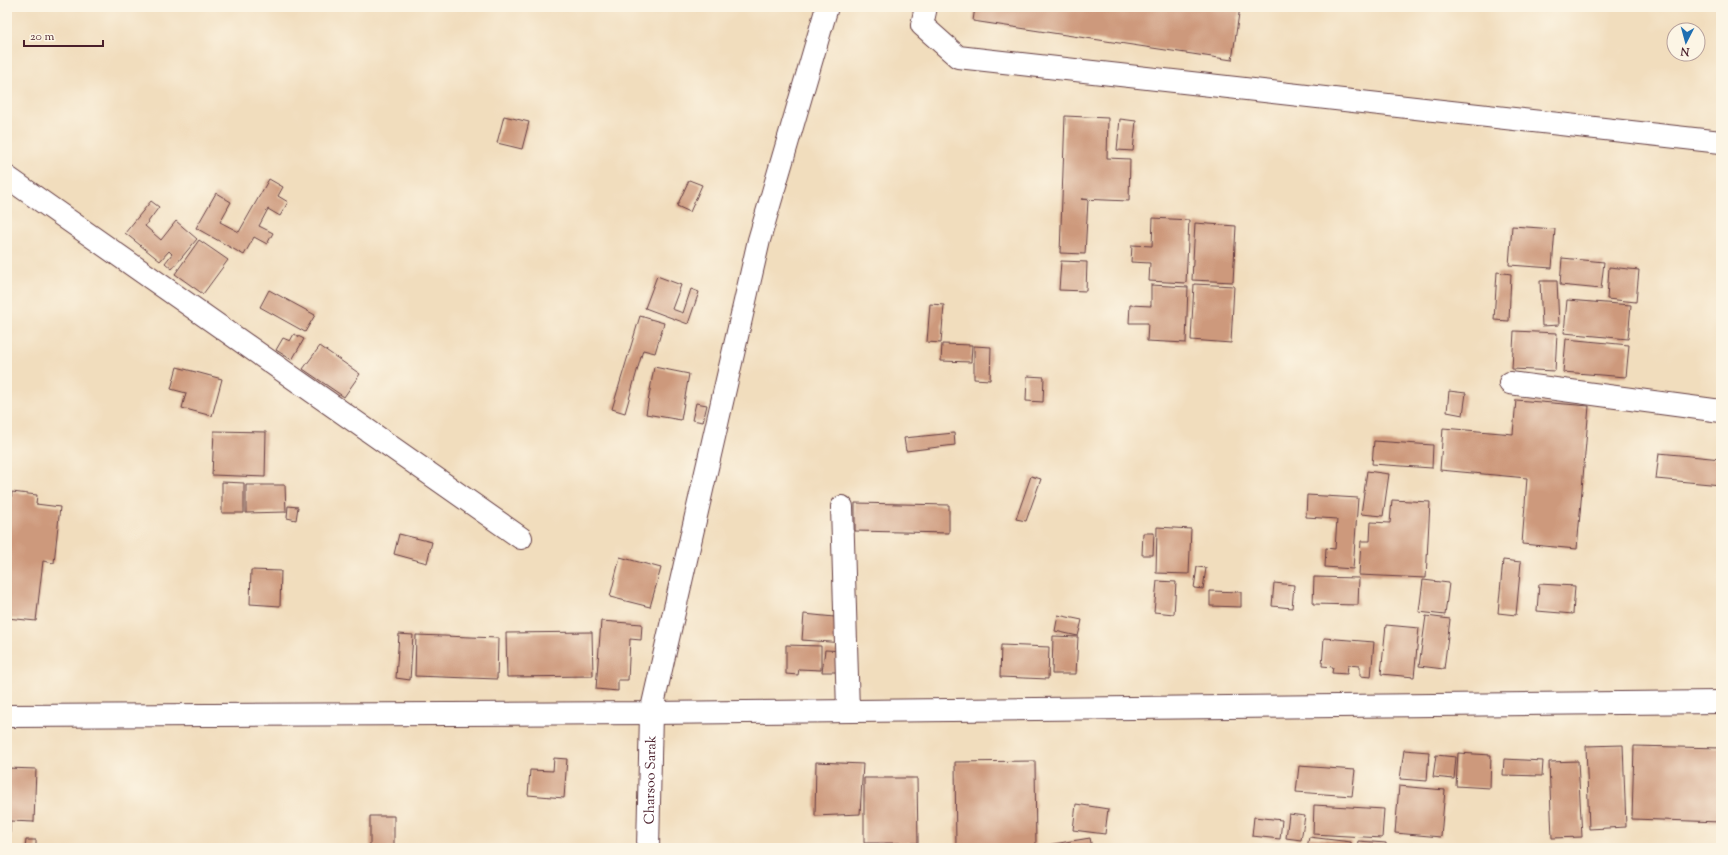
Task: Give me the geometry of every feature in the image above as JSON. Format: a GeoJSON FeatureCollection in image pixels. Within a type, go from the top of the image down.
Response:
{"type":"FeatureCollection","features":[{"type":"Feature","properties":{"kind":"main road","name":"Charsoo Sarak"},"geometry":{"type":"LineString","coordinates":[[648,848],[651,713],[759,240],[827,7]]}},
{"type":"Feature","properties":{"kind":"main road"},"geometry":{"type":"LineString","coordinates":[[926,7],[922,25],[958,57],[1721,142]]}},
{"type":"Feature","properties":{"kind":"main road"},"geometry":{"type":"LineString","coordinates":[[7,177],[521,538]]}},
{"type":"Feature","properties":{"kind":"main road"},"geometry":{"type":"LineString","coordinates":[[1510,383],[1721,411]]}},
{"type":"Feature","properties":{"kind":"main road"},"geometry":{"type":"LineString","coordinates":[[842,507],[848,711]]}},
{"type":"Feature","properties":{"kind":"main road"},"geometry":{"type":"LineString","coordinates":[[7,716],[651,713],[1721,702]]}},
{"type":"Feature","properties":{"kind":"building"},"geometry":{"type":"Polygon","coordinates":[[[975,7],[1240,7],[1232,60],[973,21],[975,7]]]}},
{"type":"Feature","properties":{"kind":"building"},"geometry":{"type":"Polygon","coordinates":[[[504,116],[529,122],[522,149],[497,143],[504,116]]]}},
{"type":"Feature","properties":{"kind":"building"},"geometry":{"type":"Polygon","coordinates":[[[1065,116],[1108,118],[1107,158],[1130,159],[1129,201],[1081,199],[1088,200],[1085,254],[1060,253],[1065,116]]]}},
{"type":"Feature","properties":{"kind":"building"},"geometry":{"type":"Polygon","coordinates":[[[1120,119],[1136,121],[1133,151],[1117,150],[1120,119]]]}},
{"type":"Feature","properties":{"kind":"building"},"geometry":{"type":"Polygon","coordinates":[[[269,179],[283,187],[278,196],[288,202],[280,216],[268,209],[259,226],[273,233],[267,244],[254,237],[244,255],[196,228],[216,193],[231,202],[220,222],[239,232],[269,179]]]}},
{"type":"Feature","properties":{"kind":"building"},"geometry":{"type":"Polygon","coordinates":[[[689,180],[702,185],[690,212],[677,206],[689,180]]]}},
{"type":"Feature","properties":{"kind":"building"},"geometry":{"type":"Polygon","coordinates":[[[151,201],[159,207],[145,226],[161,240],[176,221],[197,239],[172,269],[165,263],[172,254],[169,251],[160,261],[125,233],[151,201]]]}},
{"type":"Feature","properties":{"kind":"building"},"geometry":{"type":"Polygon","coordinates":[[[1153,218],[1189,220],[1186,283],[1149,281],[1150,263],[1131,262],[1132,245],[1152,246],[1153,218]]]}},
{"type":"Feature","properties":{"kind":"building"},"geometry":{"type":"Polygon","coordinates":[[[1195,223],[1236,226],[1233,282],[1192,280],[1195,223]]]}},
{"type":"Feature","properties":{"kind":"building"},"geometry":{"type":"Polygon","coordinates":[[[1512,226],[1555,229],[1552,268],[1509,265],[1512,226]]]}},
{"type":"Feature","properties":{"kind":"building"},"geometry":{"type":"Polygon","coordinates":[[[199,240],[228,260],[203,294],[175,274],[199,240]]]}},
{"type":"Feature","properties":{"kind":"building"},"geometry":{"type":"Polygon","coordinates":[[[1562,258],[1604,262],[1601,289],[1560,285],[1562,258]]]}},
{"type":"Feature","properties":{"kind":"building"},"geometry":{"type":"Polygon","coordinates":[[[1061,261],[1087,262],[1086,291],[1059,290],[1061,261]]]}},
{"type":"Feature","properties":{"kind":"building"},"geometry":{"type":"Polygon","coordinates":[[[1609,267],[1639,270],[1636,302],[1607,299],[1609,267]]]}},
{"type":"Feature","properties":{"kind":"building"},"geometry":{"type":"Polygon","coordinates":[[[1497,272],[1511,274],[1509,321],[1494,320],[1497,272]]]}},
{"type":"Feature","properties":{"kind":"building"},"geometry":{"type":"Polygon","coordinates":[[[657,276],[681,285],[672,309],[683,313],[691,289],[699,292],[688,324],[645,308],[657,276]]]}},
{"type":"Feature","properties":{"kind":"building"},"geometry":{"type":"Polygon","coordinates":[[[1540,281],[1557,281],[1559,325],[1542,326],[1540,281]]]}},
{"type":"Feature","properties":{"kind":"building"},"geometry":{"type":"Polygon","coordinates":[[[1194,284],[1234,286],[1231,343],[1191,340],[1194,284]]]}},
{"type":"Feature","properties":{"kind":"building"},"geometry":{"type":"Polygon","coordinates":[[[1151,285],[1188,287],[1186,343],[1147,341],[1148,323],[1129,323],[1130,305],[1151,306],[1151,285]]]}},
{"type":"Feature","properties":{"kind":"building"},"geometry":{"type":"Polygon","coordinates":[[[269,290],[315,315],[305,332],[260,307],[269,290]]]}},
{"type":"Feature","properties":{"kind":"building"},"geometry":{"type":"Polygon","coordinates":[[[1567,300],[1631,305],[1628,339],[1564,333],[1567,300]]]}},
{"type":"Feature","properties":{"kind":"building"},"geometry":{"type":"Polygon","coordinates":[[[930,304],[944,305],[941,343],[927,342],[930,304]]]}},
{"type":"Feature","properties":{"kind":"building"},"geometry":{"type":"Polygon","coordinates":[[[640,316],[664,323],[655,353],[643,350],[625,413],[612,409],[640,316]]]}},
{"type":"Feature","properties":{"kind":"building"},"geometry":{"type":"Polygon","coordinates":[[[1514,331],[1557,333],[1555,371],[1512,369],[1514,331]]]}},
{"type":"Feature","properties":{"kind":"building"},"geometry":{"type":"Polygon","coordinates":[[[294,334],[304,339],[292,360],[276,350],[283,338],[290,341],[294,334]]]}},
{"type":"Feature","properties":{"kind":"building"},"geometry":{"type":"Polygon","coordinates":[[[1566,339],[1629,345],[1626,377],[1563,372],[1566,339]]]}},
{"type":"Feature","properties":{"kind":"building"},"geometry":{"type":"Polygon","coordinates":[[[942,344],[972,345],[971,362],[941,361],[942,344]]]}},
{"type":"Feature","properties":{"kind":"building"},"geometry":{"type":"Polygon","coordinates":[[[320,346],[360,374],[344,397],[303,369],[320,346]]]}},
{"type":"Feature","properties":{"kind":"building"},"geometry":{"type":"Polygon","coordinates":[[[974,346],[991,347],[990,380],[974,379],[974,346]]]}},
{"type":"Feature","properties":{"kind":"building"},"geometry":{"type":"Polygon","coordinates":[[[177,367],[222,379],[212,416],[182,408],[186,393],[171,389],[177,367]]]}},
{"type":"Feature","properties":{"kind":"building"},"geometry":{"type":"Polygon","coordinates":[[[654,367],[689,374],[681,420],[646,414],[654,367]]]}},
{"type":"Feature","properties":{"kind":"building"},"geometry":{"type":"Polygon","coordinates":[[[1027,376],[1044,377],[1043,402],[1026,401],[1027,376]]]}},
{"type":"Feature","properties":{"kind":"building"},"geometry":{"type":"Polygon","coordinates":[[[1449,391],[1466,393],[1463,415],[1447,412],[1449,391]]]}},
{"type":"Feature","properties":{"kind":"building"},"geometry":{"type":"Polygon","coordinates":[[[1516,400],[1589,406],[1577,549],[1522,544],[1527,478],[1440,470],[1443,428],[1513,434],[1516,400]]]}},
{"type":"Feature","properties":{"kind":"building"},"geometry":{"type":"Polygon","coordinates":[[[696,403],[707,405],[703,422],[692,420],[696,403]]]}},
{"type":"Feature","properties":{"kind":"building"},"geometry":{"type":"Polygon","coordinates":[[[214,431],[266,432],[265,477],[212,475],[214,431]]]}},
{"type":"Feature","properties":{"kind":"building"},"geometry":{"type":"Polygon","coordinates":[[[954,433],[955,445],[906,451],[904,438],[954,433]]]}},
{"type":"Feature","properties":{"kind":"building"},"geometry":{"type":"Polygon","coordinates":[[[1374,441],[1433,445],[1432,468],[1372,464],[1374,441]]]}},
{"type":"Feature","properties":{"kind":"building"},"geometry":{"type":"Polygon","coordinates":[[[1659,453],[1721,459],[1721,485],[1656,479],[1659,453]]]}},
{"type":"Feature","properties":{"kind":"building"},"geometry":{"type":"Polygon","coordinates":[[[1367,471],[1389,474],[1383,516],[1361,514],[1367,471]]]}},
{"type":"Feature","properties":{"kind":"building"},"geometry":{"type":"Polygon","coordinates":[[[1031,476],[1041,479],[1026,521],[1016,519],[1031,476]]]}},
{"type":"Feature","properties":{"kind":"building"},"geometry":{"type":"Polygon","coordinates":[[[222,482],[244,483],[244,513],[222,513],[222,482]]]}},
{"type":"Feature","properties":{"kind":"building"},"geometry":{"type":"Polygon","coordinates":[[[246,485],[285,485],[286,512],[246,513],[246,485]]]}},
{"type":"Feature","properties":{"kind":"building"},"geometry":{"type":"Polygon","coordinates":[[[12,492],[37,495],[36,504],[60,507],[54,563],[43,561],[36,621],[7,618],[7,500],[11,500],[12,492]]]}},
{"type":"Feature","properties":{"kind":"building"},"geometry":{"type":"Polygon","coordinates":[[[1307,495],[1358,498],[1353,569],[1325,567],[1326,548],[1335,549],[1337,519],[1306,517],[1307,495]]]}},
{"type":"Feature","properties":{"kind":"building"},"geometry":{"type":"Polygon","coordinates":[[[1392,500],[1430,502],[1426,578],[1359,575],[1361,541],[1370,541],[1371,522],[1390,523],[1392,500]]]}},
{"type":"Feature","properties":{"kind":"building"},"geometry":{"type":"Polygon","coordinates":[[[855,503],[949,505],[949,533],[855,531],[855,503]]]}},
{"type":"Feature","properties":{"kind":"building"},"geometry":{"type":"Polygon","coordinates":[[[288,506],[298,507],[296,520],[287,518],[288,506]]]}},
{"type":"Feature","properties":{"kind":"building"},"geometry":{"type":"Polygon","coordinates":[[[1157,527],[1191,529],[1189,574],[1156,573],[1157,527]]]}},
{"type":"Feature","properties":{"kind":"building"},"geometry":{"type":"Polygon","coordinates":[[[1143,533],[1154,533],[1153,555],[1142,555],[1143,533]]]}},
{"type":"Feature","properties":{"kind":"building"},"geometry":{"type":"Polygon","coordinates":[[[399,534],[432,542],[427,563],[394,554],[399,534]]]}},
{"type":"Feature","properties":{"kind":"building"},"geometry":{"type":"Polygon","coordinates":[[[620,557],[661,568],[650,607],[610,597],[620,557]]]}},
{"type":"Feature","properties":{"kind":"building"},"geometry":{"type":"Polygon","coordinates":[[[1503,560],[1521,562],[1516,615],[1498,613],[1503,560]]]}},
{"type":"Feature","properties":{"kind":"building"},"geometry":{"type":"Polygon","coordinates":[[[1197,567],[1206,568],[1203,589],[1194,588],[1197,567]]]}},
{"type":"Feature","properties":{"kind":"building"},"geometry":{"type":"Polygon","coordinates":[[[251,570],[281,571],[280,606],[250,604],[251,570]]]}},
{"type":"Feature","properties":{"kind":"building"},"geometry":{"type":"Polygon","coordinates":[[[1314,577],[1359,578],[1358,605],[1313,604],[1314,577]]]}},
{"type":"Feature","properties":{"kind":"building"},"geometry":{"type":"Polygon","coordinates":[[[1423,580],[1449,583],[1445,615],[1419,612],[1423,580]]]}},
{"type":"Feature","properties":{"kind":"building"},"geometry":{"type":"Polygon","coordinates":[[[1157,581],[1176,582],[1174,614],[1154,612],[1157,581]]]}},
{"type":"Feature","properties":{"kind":"building"},"geometry":{"type":"Polygon","coordinates":[[[1274,583],[1294,585],[1292,608],[1272,606],[1274,583]]]}},
{"type":"Feature","properties":{"kind":"building"},"geometry":{"type":"Polygon","coordinates":[[[1539,584],[1575,586],[1573,614],[1537,611],[1539,584]]]}},
{"type":"Feature","properties":{"kind":"building"},"geometry":{"type":"Polygon","coordinates":[[[1210,591],[1241,592],[1241,607],[1210,606],[1210,591]]]}},
{"type":"Feature","properties":{"kind":"building"},"geometry":{"type":"Polygon","coordinates":[[[804,614],[844,618],[844,643],[802,640],[804,614]]]}},
{"type":"Feature","properties":{"kind":"building"},"geometry":{"type":"Polygon","coordinates":[[[1058,615],[1082,620],[1078,636],[1055,631],[1058,615]]]}},
{"type":"Feature","properties":{"kind":"building"},"geometry":{"type":"Polygon","coordinates":[[[1426,616],[1450,619],[1444,669],[1419,666],[1426,616]]]}},
{"type":"Feature","properties":{"kind":"building"},"geometry":{"type":"Polygon","coordinates":[[[601,621],[642,624],[641,640],[630,639],[628,680],[618,680],[618,691],[596,689],[601,621]]]}},
{"type":"Feature","properties":{"kind":"building"},"geometry":{"type":"Polygon","coordinates":[[[1386,625],[1419,628],[1414,677],[1381,674],[1386,625]]]}},
{"type":"Feature","properties":{"kind":"building"},"geometry":{"type":"Polygon","coordinates":[[[592,632],[593,676],[507,677],[506,633],[592,632]]]}},
{"type":"Feature","properties":{"kind":"building"},"geometry":{"type":"Polygon","coordinates":[[[399,634],[413,635],[410,680],[396,678],[399,634]]]}},
{"type":"Feature","properties":{"kind":"building"},"geometry":{"type":"Polygon","coordinates":[[[416,635],[498,638],[497,679],[415,676],[416,635]]]}},
{"type":"Feature","properties":{"kind":"building"},"geometry":{"type":"Polygon","coordinates":[[[1053,636],[1078,637],[1076,674],[1052,674],[1053,636]]]}},
{"type":"Feature","properties":{"kind":"building"},"geometry":{"type":"Polygon","coordinates":[[[1324,638],[1374,642],[1371,677],[1360,676],[1360,666],[1348,665],[1347,674],[1332,673],[1333,667],[1322,666],[1324,638]]]}},
{"type":"Feature","properties":{"kind":"building"},"geometry":{"type":"Polygon","coordinates":[[[786,645],[821,646],[821,670],[799,669],[798,675],[786,674],[786,645]]]}},
{"type":"Feature","properties":{"kind":"building"},"geometry":{"type":"Polygon","coordinates":[[[1001,645],[1049,647],[1048,679],[1000,677],[1001,645]]]}},
{"type":"Feature","properties":{"kind":"building"},"geometry":{"type":"Polygon","coordinates":[[[825,650],[846,651],[845,672],[822,672],[825,650]]]}},
{"type":"Feature","properties":{"kind":"building"},"geometry":{"type":"Polygon","coordinates":[[[1623,745],[1626,827],[1589,829],[1586,746],[1623,745]]]}},
{"type":"Feature","properties":{"kind":"building"},"geometry":{"type":"Polygon","coordinates":[[[1634,746],[1721,748],[1721,822],[1632,819],[1634,746]]]}},
{"type":"Feature","properties":{"kind":"building"},"geometry":{"type":"Polygon","coordinates":[[[1404,750],[1429,752],[1427,781],[1400,779],[1404,750]]]}},
{"type":"Feature","properties":{"kind":"building"},"geometry":{"type":"Polygon","coordinates":[[[1458,753],[1491,755],[1490,788],[1456,786],[1458,753]]]}},
{"type":"Feature","properties":{"kind":"building"},"geometry":{"type":"Polygon","coordinates":[[[1436,755],[1456,757],[1454,779],[1433,777],[1436,755]]]}},
{"type":"Feature","properties":{"kind":"building"},"geometry":{"type":"Polygon","coordinates":[[[554,758],[567,759],[564,798],[528,795],[530,770],[553,771],[554,758]]]}},
{"type":"Feature","properties":{"kind":"building"},"geometry":{"type":"Polygon","coordinates":[[[1504,759],[1543,761],[1542,776],[1503,775],[1504,759]]]}},
{"type":"Feature","properties":{"kind":"building"},"geometry":{"type":"Polygon","coordinates":[[[1035,761],[1036,848],[956,848],[955,762],[1035,761]]]}},
{"type":"Feature","properties":{"kind":"building"},"geometry":{"type":"Polygon","coordinates":[[[1578,761],[1582,837],[1552,838],[1549,762],[1578,761]]]}},
{"type":"Feature","properties":{"kind":"building"},"geometry":{"type":"Polygon","coordinates":[[[816,762],[863,764],[860,814],[815,816],[816,762]]]}},
{"type":"Feature","properties":{"kind":"building"},"geometry":{"type":"Polygon","coordinates":[[[1299,766],[1355,770],[1352,796],[1296,792],[1299,766]]]}},
{"type":"Feature","properties":{"kind":"building"},"geometry":{"type":"Polygon","coordinates":[[[7,768],[36,769],[34,822],[10,821],[10,833],[7,833],[7,768]]]}},
{"type":"Feature","properties":{"kind":"building"},"geometry":{"type":"Polygon","coordinates":[[[864,778],[917,778],[918,843],[864,843],[864,778]]]}},
{"type":"Feature","properties":{"kind":"building"},"geometry":{"type":"Polygon","coordinates":[[[1399,786],[1445,790],[1441,837],[1395,833],[1399,786]]]}},
{"type":"Feature","properties":{"kind":"building"},"geometry":{"type":"Polygon","coordinates":[[[1076,804],[1108,809],[1105,834],[1073,830],[1076,804]]]}},
{"type":"Feature","properties":{"kind":"building"},"geometry":{"type":"Polygon","coordinates":[[[1314,805],[1384,809],[1382,838],[1313,834],[1314,805]]]}},
{"type":"Feature","properties":{"kind":"building"},"geometry":{"type":"Polygon","coordinates":[[[1289,814],[1305,816],[1301,840],[1286,838],[1289,814]]]}},
{"type":"Feature","properties":{"kind":"building"},"geometry":{"type":"Polygon","coordinates":[[[370,816],[394,816],[394,848],[370,848],[370,816]]]}},
{"type":"Feature","properties":{"kind":"building"},"geometry":{"type":"Polygon","coordinates":[[[1254,817],[1282,820],[1280,839],[1252,836],[1254,817]]]}},
{"type":"Feature","properties":{"kind":"building"},"geometry":{"type":"Polygon","coordinates":[[[1309,837],[1351,842],[1351,848],[1307,848],[1309,837]]]}},
{"type":"Feature","properties":{"kind":"building"},"geometry":{"type":"Polygon","coordinates":[[[1090,838],[1092,848],[1042,848],[1041,846],[1090,838]]]}},
{"type":"Feature","properties":{"kind":"building"},"geometry":{"type":"Polygon","coordinates":[[[26,840],[36,840],[36,848],[25,848],[26,840]]]}},
{"type":"Feature","properties":{"kind":"building"},"geometry":{"type":"Polygon","coordinates":[[[1358,841],[1386,843],[1386,848],[1357,848],[1358,841]]]}}]}
